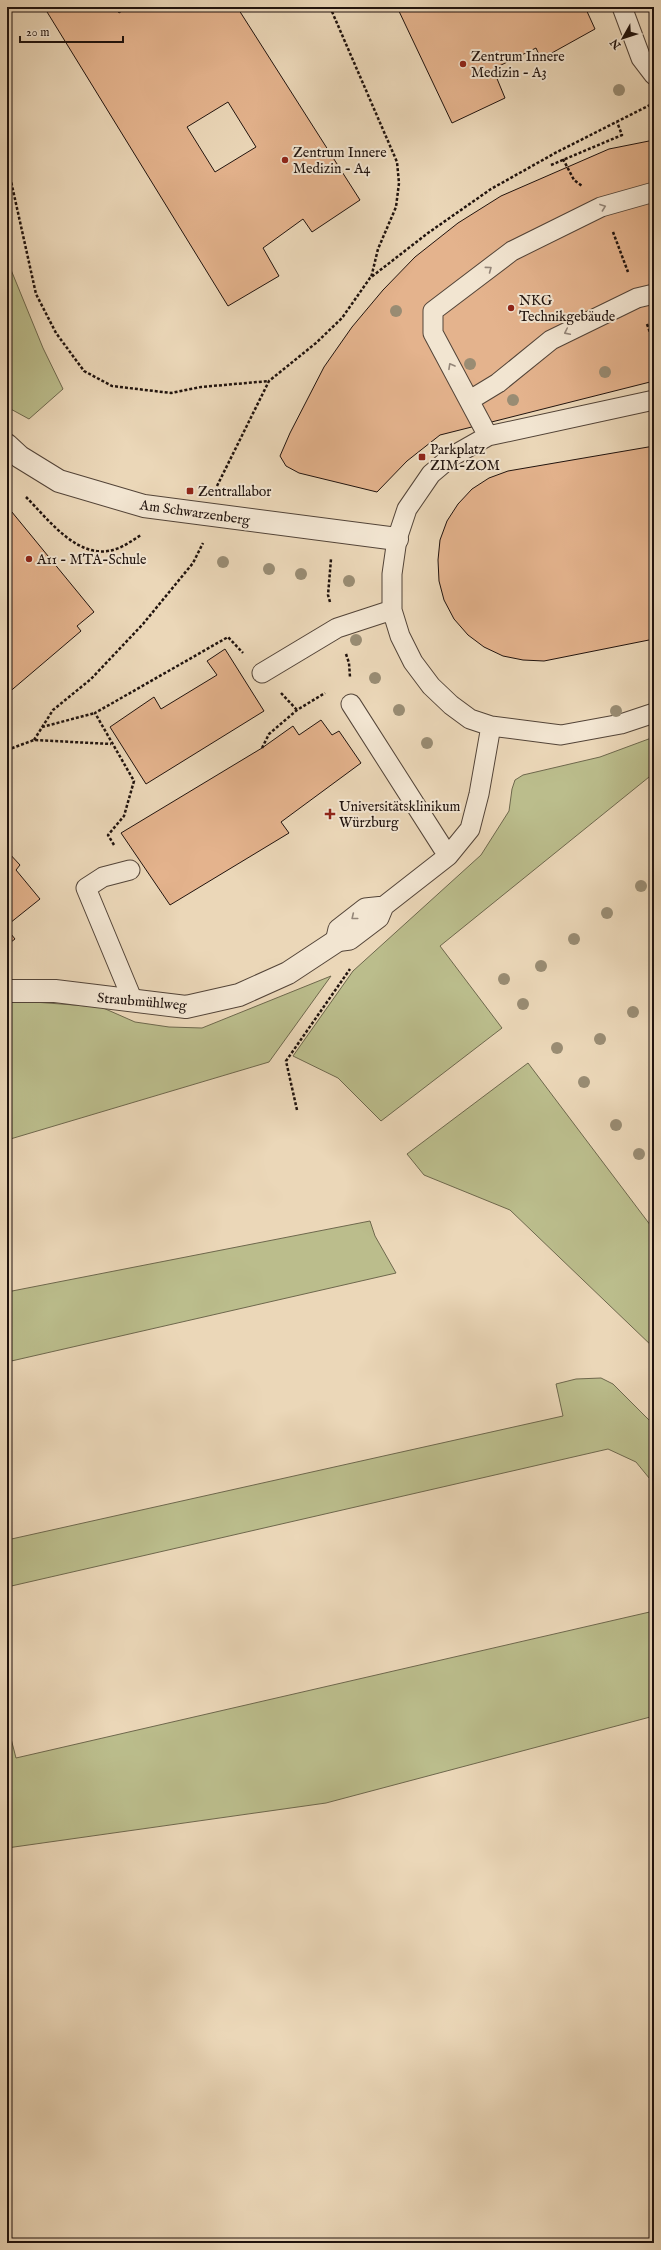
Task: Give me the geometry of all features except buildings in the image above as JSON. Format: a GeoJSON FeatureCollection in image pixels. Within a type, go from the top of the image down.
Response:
{"type":"FeatureCollection","features":[{"type":"Feature","properties":{"kind":"street","name":"Am Schwarzenberg"},"geometry":{"type":"LineString","coordinates":[[7,444],[20,457],[59,482],[144,506],[397,538]]}},
{"type":"Feature","properties":{"kind":"street","name":"Straubmühlweg"},"geometry":{"type":"LineString","coordinates":[[7,990],[55,991],[186,1007],[239,995],[288,973],[335,942]]}},
{"type":"Feature","properties":{"kind":"lane"},"geometry":{"type":"LineString","coordinates":[[622,7],[641,58],[654,75]]}},
{"type":"Feature","properties":{"kind":"lane"},"geometry":{"type":"LineString","coordinates":[[488,436],[433,333],[433,312],[512,252],[601,207],[654,192]]}},
{"type":"Feature","properties":{"kind":"lane"},"geometry":{"type":"LineString","coordinates":[[470,400],[498,383],[551,340],[646,296]]}},
{"type":"Feature","properties":{"kind":"lane"},"geometry":{"type":"LineString","coordinates":[[654,400],[488,436],[451,457],[431,474],[407,509],[397,538],[392,574],[392,610],[400,636],[413,662],[431,686],[451,705],[470,719],[491,726],[561,735],[621,724],[654,713]]}},
{"type":"Feature","properties":{"kind":"lane"},"geometry":{"type":"LineString","coordinates":[[262,673],[337,628],[392,610]]}},
{"type":"Feature","properties":{"kind":"lane"},"geometry":{"type":"LineString","coordinates":[[351,704],[448,856]]}},
{"type":"Feature","properties":{"kind":"lane","name":"Straubmühlweg"},"geometry":{"type":"LineString","coordinates":[[335,942],[338,929],[365,908],[384,906],[448,856],[470,829],[479,794],[491,726]]}},
{"type":"Feature","properties":{"kind":"lane"},"geometry":{"type":"LineString","coordinates":[[130,870],[103,877],[86,888],[133,1001]]}},
{"type":"Feature","properties":{"kind":"path"},"geometry":{"type":"LineString","coordinates":[[330,7],[397,162],[399,183],[396,207],[378,249],[370,278]]}},
{"type":"Feature","properties":{"kind":"path"},"geometry":{"type":"LineString","coordinates":[[34,740],[53,710],[91,679],[143,624],[193,562],[208,536],[206,515],[216,487],[269,381],[316,343],[342,318],[370,278],[428,233],[491,189],[557,152],[654,103]]}},
{"type":"Feature","properties":{"kind":"path"},"geometry":{"type":"LineString","coordinates":[[557,152],[561,160],[551,165],[622,135],[617,122]]}},
{"type":"Feature","properties":{"kind":"path"},"geometry":{"type":"LineString","coordinates":[[563,159],[574,180],[594,194],[646,296],[654,344]]}},
{"type":"Feature","properties":{"kind":"path"},"geometry":{"type":"LineString","coordinates":[[7,163],[36,294],[56,333],[84,371],[112,386],[171,393],[201,386],[269,381]]}},
{"type":"Feature","properties":{"kind":"path"},"geometry":{"type":"LineString","coordinates":[[24,495],[71,542],[92,550],[116,549],[142,534]]}},
{"type":"Feature","properties":{"kind":"path"},"geometry":{"type":"LineString","coordinates":[[328,595],[331,552]]}},
{"type":"Feature","properties":{"kind":"path"},"geometry":{"type":"LineString","coordinates":[[42,727],[95,713],[228,637]]}},
{"type":"Feature","properties":{"kind":"path"},"geometry":{"type":"LineString","coordinates":[[262,748],[269,734],[297,710],[277,689]]}},
{"type":"Feature","properties":{"kind":"path"},"geometry":{"type":"LineString","coordinates":[[95,713],[111,744],[134,781],[124,816],[108,835],[130,870]]}},
{"type":"Feature","properties":{"kind":"path"},"geometry":{"type":"LineString","coordinates":[[7,750],[34,740],[111,744]]}},
{"type":"Feature","properties":{"kind":"path"},"geometry":{"type":"LineString","coordinates":[[298,1110],[286,1061],[351,967]]}},
{"type":"Feature","properties":{"kind":"green space"},"geometry":{"type":"Polygon","coordinates":[[[7,260],[43,348],[63,389],[29,419],[7,407],[7,260]]]}},
{"type":"Feature","properties":{"kind":"green space"},"geometry":{"type":"Polygon","coordinates":[[[654,737],[654,773],[440,946],[502,1028],[381,1121],[338,1078],[293,1056],[353,971],[481,855],[509,811],[512,789],[515,780],[523,775],[600,757],[654,737]]]}},
{"type":"Feature","properties":{"kind":"green space"},"geometry":{"type":"Polygon","coordinates":[[[331,976],[269,1062],[7,1140],[7,1000],[101,1007],[135,1022],[169,1027],[202,1028],[331,976]]]}},
{"type":"Feature","properties":{"kind":"green space"},"geometry":{"type":"Polygon","coordinates":[[[528,1063],[654,1230],[654,1348],[510,1210],[424,1175],[407,1154],[528,1063]]]}},
{"type":"Feature","properties":{"kind":"green space"},"geometry":{"type":"Polygon","coordinates":[[[370,1221],[375,1236],[396,1273],[7,1362],[7,1292],[370,1221]]]}},
{"type":"Feature","properties":{"kind":"green space"},"geometry":{"type":"Polygon","coordinates":[[[601,1378],[613,1384],[654,1425],[654,1484],[636,1462],[608,1449],[7,1587],[7,1540],[563,1416],[556,1384],[576,1379],[601,1378]]]}},
{"type":"Feature","properties":{"kind":"green space"},"geometry":{"type":"Polygon","coordinates":[[[654,1611],[654,1716],[326,1803],[7,1848],[7,1723],[16,1758],[654,1611]]]}},
{"type":"Feature","properties":{"kind":"place","name":"Zentrum Innere Medizin - A3"},"geometry":{"type":"Point","coordinates":[463,64]}},
{"type":"Feature","properties":{"kind":"place","name":"Zentrum Innere Medizin - A4"},"geometry":{"type":"Point","coordinates":[285,160]}},
{"type":"Feature","properties":{"kind":"place","name":"NKG Technikgebäude"},"geometry":{"type":"Point","coordinates":[511,308]}},
{"type":"Feature","properties":{"kind":"place","name":"Parkplatz ZIM-ZOM"},"geometry":{"type":"Point","coordinates":[422,457]}},
{"type":"Feature","properties":{"kind":"place","name":"Zentrallabor"},"geometry":{"type":"Point","coordinates":[190,491]}},
{"type":"Feature","properties":{"kind":"place","name":"A11 - MTA-Schule"},"geometry":{"type":"Point","coordinates":[29,559]}},
{"type":"Feature","properties":{"kind":"place","name":"Universitätsklinikum Würzburg"},"geometry":{"type":"Point","coordinates":[330,814]}}]}
